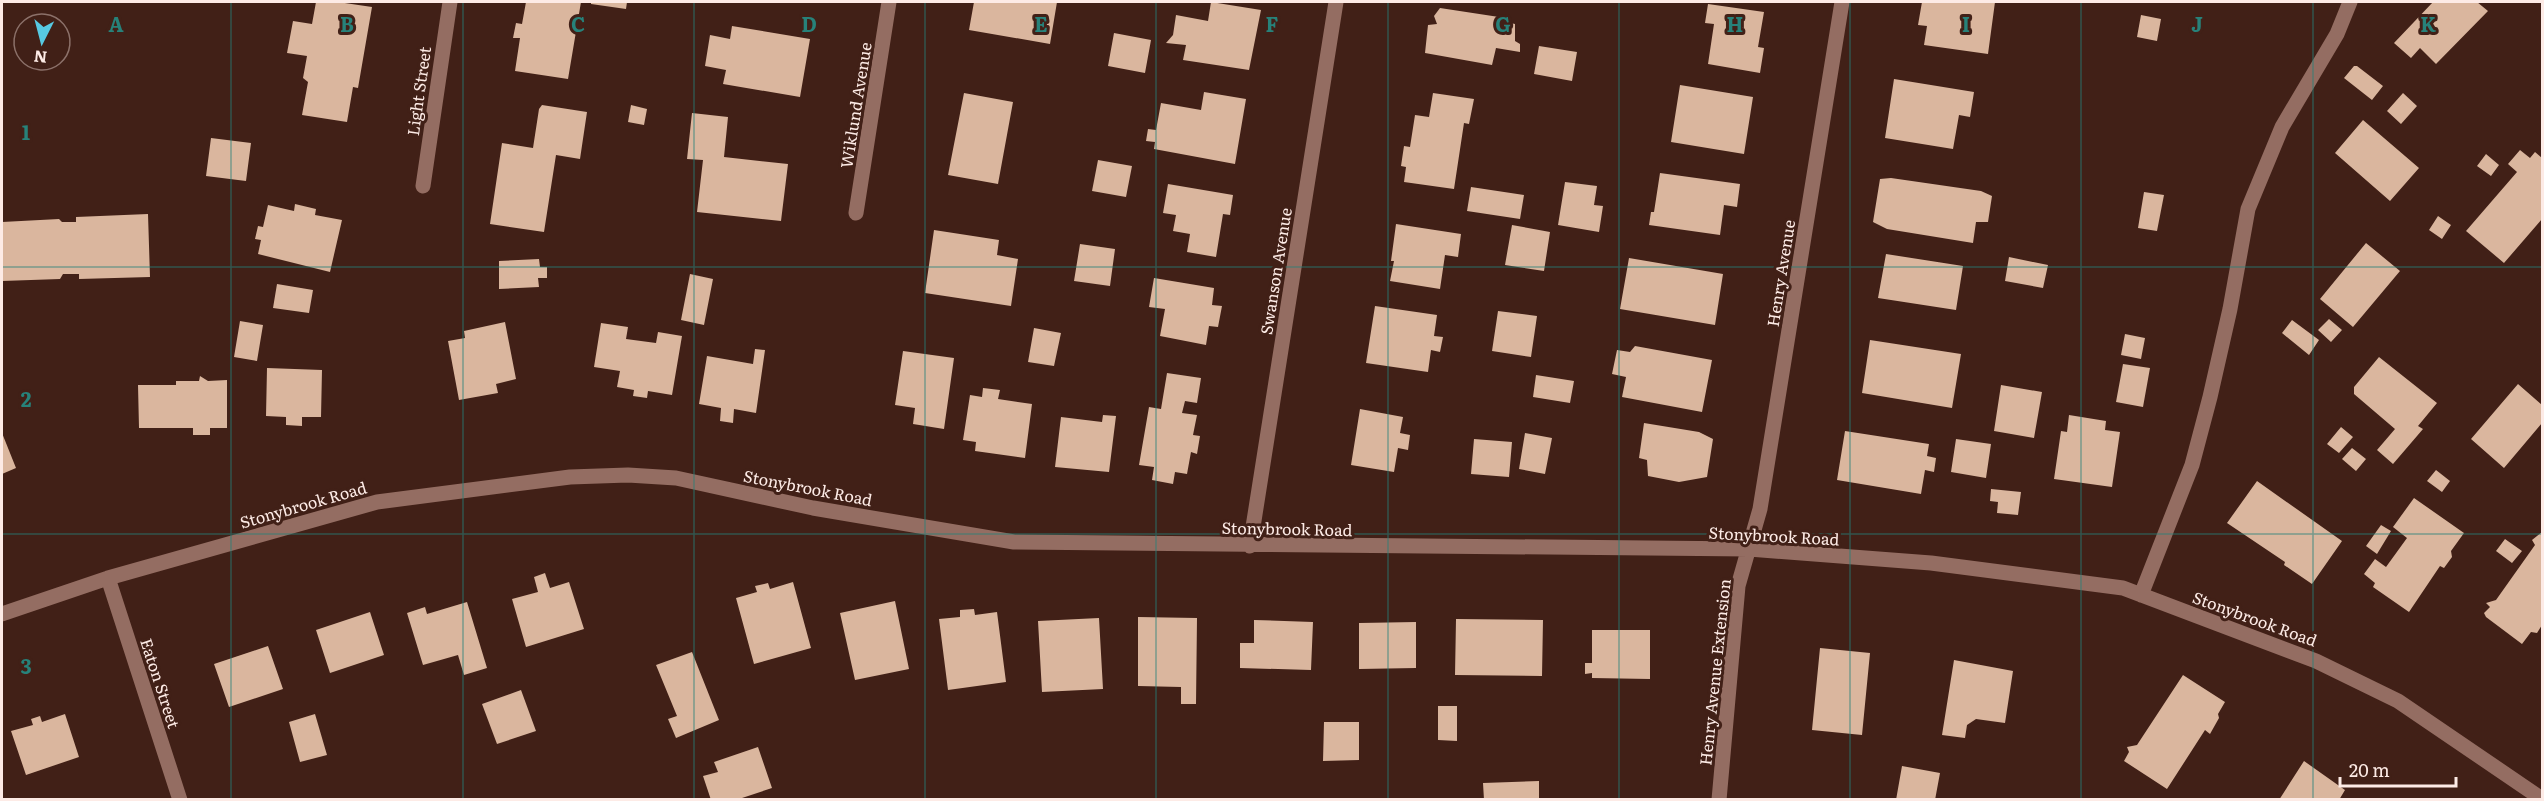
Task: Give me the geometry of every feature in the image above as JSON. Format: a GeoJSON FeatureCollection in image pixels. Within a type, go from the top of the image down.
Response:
{"type":"FeatureCollection","features":[{"type":"Feature","properties":{"kind":"street","name":"Light Street"},"geometry":{"type":"LineString","coordinates":[[423,186],[450,2]]}},
{"type":"Feature","properties":{"kind":"street","name":"Wiklund Avenue"},"geometry":{"type":"LineString","coordinates":[[856,213],[889,2]]}},
{"type":"Feature","properties":{"kind":"street","name":"Swanson Avenue"},"geometry":{"type":"LineString","coordinates":[[1250,546],[1336,2]]}},
{"type":"Feature","properties":{"kind":"street","name":"Henry Avenue"},"geometry":{"type":"LineString","coordinates":[[1749,549],[1760,510],[1842,2]]}},
{"type":"Feature","properties":{"kind":"street"},"geometry":{"type":"LineString","coordinates":[[2140,595],[2192,465],[2230,309],[2248,209],[2283,127],[2337,34],[2350,2]]}},
{"type":"Feature","properties":{"kind":"street","name":"Stonybrook Road"},"geometry":{"type":"LineString","coordinates":[[2,614],[108,578],[377,502],[570,477],[628,475],[676,478],[813,508],[1014,542],[1749,549],[1931,563],[2123,588],[2316,660],[2398,701],[2542,799]]}},
{"type":"Feature","properties":{"kind":"street","name":"Henry Avenue Extension"},"geometry":{"type":"LineString","coordinates":[[1719,800],[1738,586],[1749,549]]}},
{"type":"Feature","properties":{"kind":"street","name":"Eaton Street"},"geometry":{"type":"LineString","coordinates":[[108,578],[180,800]]}},
{"type":"Feature","properties":{"kind":"building"},"geometry":{"type":"Polygon","coordinates":[[[316,2],[338,2],[372,7],[358,88],[353,87],[347,122],[302,115],[308,82],[303,78],[307,56],[287,53],[293,21],[312,24],[316,2]]]}},
{"type":"Feature","properties":{"kind":"building"},"geometry":{"type":"Polygon","coordinates":[[[526,2],[581,2],[568,79],[515,71],[520,38],[513,38],[516,23],[522,24],[526,2]]]}},
{"type":"Feature","properties":{"kind":"building"},"geometry":{"type":"Polygon","coordinates":[[[591,2],[627,2],[626,9],[591,4],[591,2]]]}},
{"type":"Feature","properties":{"kind":"building"},"geometry":{"type":"Polygon","coordinates":[[[974,2],[1057,2],[1050,44],[969,30],[974,2]]]}},
{"type":"Feature","properties":{"kind":"building"},"geometry":{"type":"Polygon","coordinates":[[[1211,2],[1261,10],[1249,70],[1183,60],[1186,45],[1166,43],[1173,35],[1176,15],[1208,21],[1211,2]]]}},
{"type":"Feature","properties":{"kind":"building"},"geometry":{"type":"Polygon","coordinates":[[[1922,2],[1995,2],[1988,54],[1924,45],[1927,26],[1918,25],[1922,2]]]}},
{"type":"Feature","properties":{"kind":"building"},"geometry":{"type":"Polygon","coordinates":[[[2433,2],[2477,2],[2488,11],[2436,64],[2420,48],[2411,58],[2394,43],[2433,2]]]}},
{"type":"Feature","properties":{"kind":"building"},"geometry":{"type":"Polygon","coordinates":[[[1708,4],[1764,12],[1758,47],[1764,48],[1760,73],[1708,64],[1714,24],[1705,23],[1708,4]]]}},
{"type":"Feature","properties":{"kind":"building"},"geometry":{"type":"Polygon","coordinates":[[[1440,8],[1499,17],[1501,21],[1515,24],[1515,41],[1520,44],[1520,52],[1496,48],[1492,65],[1425,53],[1428,25],[1437,24],[1434,16],[1440,8]]]}},
{"type":"Feature","properties":{"kind":"building"},"geometry":{"type":"Polygon","coordinates":[[[2141,15],[2161,19],[2157,41],[2137,37],[2141,15]]]}},
{"type":"Feature","properties":{"kind":"building"},"geometry":{"type":"Polygon","coordinates":[[[732,26],[810,39],[800,97],[723,84],[726,70],[705,66],[710,35],[730,39],[732,26]]]}},
{"type":"Feature","properties":{"kind":"building"},"geometry":{"type":"Polygon","coordinates":[[[1114,33],[1151,40],[1145,73],[1108,66],[1114,33]]]}},
{"type":"Feature","properties":{"kind":"building"},"geometry":{"type":"Polygon","coordinates":[[[1539,46],[1577,52],[1572,81],[1534,74],[1539,46]]]}},
{"type":"Feature","properties":{"kind":"building"},"geometry":{"type":"Polygon","coordinates":[[[2354,66],[2383,86],[2372,100],[2344,78],[2354,66]]]}},
{"type":"Feature","properties":{"kind":"building"},"geometry":{"type":"Polygon","coordinates":[[[1894,79],[1974,92],[1970,117],[1959,115],[1953,149],[1885,138],[1894,79]]]}},
{"type":"Feature","properties":{"kind":"building"},"geometry":{"type":"Polygon","coordinates":[[[1680,85],[1753,97],[1744,154],[1671,142],[1680,85]]]}},
{"type":"Feature","properties":{"kind":"building"},"geometry":{"type":"Polygon","coordinates":[[[1204,92],[1246,99],[1235,164],[1154,149],[1155,142],[1146,141],[1148,129],[1156,130],[1161,103],[1201,110],[1204,92]]]}},
{"type":"Feature","properties":{"kind":"building"},"geometry":{"type":"Polygon","coordinates":[[[964,93],[1013,102],[998,184],[948,175],[964,93]]]}},
{"type":"Feature","properties":{"kind":"building"},"geometry":{"type":"Polygon","coordinates":[[[1433,93],[1474,99],[1469,124],[1464,123],[1454,189],[1404,182],[1406,167],[1401,166],[1404,146],[1410,147],[1415,115],[1429,117],[1433,93]]]}},
{"type":"Feature","properties":{"kind":"building"},"geometry":{"type":"Polygon","coordinates":[[[2403,93],[2417,106],[2401,124],[2387,111],[2403,93]]]}},
{"type":"Feature","properties":{"kind":"building"},"geometry":{"type":"Polygon","coordinates":[[[542,105],[587,112],[580,159],[556,155],[544,232],[490,224],[502,143],[533,148],[539,109],[542,105]]]}},
{"type":"Feature","properties":{"kind":"building"},"geometry":{"type":"Polygon","coordinates":[[[631,105],[647,109],[644,125],[628,122],[631,105]]]}},
{"type":"Feature","properties":{"kind":"building"},"geometry":{"type":"Polygon","coordinates":[[[692,113],[728,117],[724,157],[788,164],[781,221],[697,212],[703,160],[687,159],[692,113]]]}},
{"type":"Feature","properties":{"kind":"building"},"geometry":{"type":"Polygon","coordinates":[[[2363,120],[2419,168],[2390,201],[2335,153],[2363,120]]]}},
{"type":"Feature","properties":{"kind":"building"},"geometry":{"type":"Polygon","coordinates":[[[211,138],[251,143],[246,181],[206,176],[211,138]]]}},
{"type":"Feature","properties":{"kind":"building"},"geometry":{"type":"Polygon","coordinates":[[[2520,150],[2530,158],[2535,152],[2542,158],[2542,219],[2504,263],[2466,231],[2517,172],[2508,164],[2520,150]]]}},
{"type":"Feature","properties":{"kind":"building"},"geometry":{"type":"Polygon","coordinates":[[[2486,154],[2499,165],[2491,176],[2477,166],[2486,154]]]}},
{"type":"Feature","properties":{"kind":"building"},"geometry":{"type":"Polygon","coordinates":[[[1098,160],[1132,166],[1126,197],[1092,191],[1098,160]]]}},
{"type":"Feature","properties":{"kind":"building"},"geometry":{"type":"Polygon","coordinates":[[[1660,173],[1740,184],[1737,207],[1724,205],[1720,235],[1649,225],[1651,212],[1654,212],[1660,173]]]}},
{"type":"Feature","properties":{"kind":"building"},"geometry":{"type":"Polygon","coordinates":[[[1891,178],[1981,191],[1992,196],[1988,222],[1976,222],[1973,243],[1887,229],[1873,222],[1880,179],[1891,178]]]}},
{"type":"Feature","properties":{"kind":"building"},"geometry":{"type":"Polygon","coordinates":[[[1565,182],[1597,186],[1594,205],[1603,206],[1599,232],[1558,225],[1565,182]]]}},
{"type":"Feature","properties":{"kind":"building"},"geometry":{"type":"Polygon","coordinates":[[[1168,184],[1233,195],[1230,215],[1223,214],[1216,257],[1187,252],[1190,234],[1173,231],[1176,215],[1163,213],[1168,184]]]}},
{"type":"Feature","properties":{"kind":"building"},"geometry":{"type":"Polygon","coordinates":[[[1471,187],[1524,195],[1520,219],[1467,211],[1471,187]]]}},
{"type":"Feature","properties":{"kind":"building"},"geometry":{"type":"Polygon","coordinates":[[[2144,192],[2164,195],[2157,231],[2138,228],[2144,192]]]}},
{"type":"Feature","properties":{"kind":"building"},"geometry":{"type":"Polygon","coordinates":[[[295,204],[316,209],[315,215],[342,220],[330,272],[258,254],[261,240],[255,239],[258,226],[263,227],[268,205],[294,211],[295,204]]]}},
{"type":"Feature","properties":{"kind":"building"},"geometry":{"type":"Polygon","coordinates":[[[148,214],[150,277],[79,279],[79,274],[63,274],[60,279],[2,281],[2,222],[59,219],[62,222],[76,222],[76,217],[148,214]]]}},
{"type":"Feature","properties":{"kind":"building"},"geometry":{"type":"Polygon","coordinates":[[[2438,216],[2451,225],[2442,239],[2429,230],[2438,216]]]}},
{"type":"Feature","properties":{"kind":"building"},"geometry":{"type":"Polygon","coordinates":[[[1396,224],[1461,234],[1458,257],[1445,255],[1440,289],[1390,281],[1394,261],[1391,261],[1396,224]]]}},
{"type":"Feature","properties":{"kind":"building"},"geometry":{"type":"Polygon","coordinates":[[[1512,225],[1550,232],[1544,271],[1505,265],[1512,225]]]}},
{"type":"Feature","properties":{"kind":"building"},"geometry":{"type":"Polygon","coordinates":[[[934,230],[999,240],[997,255],[1018,259],[1011,306],[925,293],[934,230]]]}},
{"type":"Feature","properties":{"kind":"building"},"geometry":{"type":"Polygon","coordinates":[[[2366,243],[2400,271],[2353,327],[2320,299],[2366,243]]]}},
{"type":"Feature","properties":{"kind":"building"},"geometry":{"type":"Polygon","coordinates":[[[1080,244],[1115,249],[1110,286],[1074,281],[1080,244]]]}},
{"type":"Feature","properties":{"kind":"building"},"geometry":{"type":"Polygon","coordinates":[[[1886,254],[1963,266],[1956,310],[1878,298],[1886,254]]]}},
{"type":"Feature","properties":{"kind":"building"},"geometry":{"type":"Polygon","coordinates":[[[2009,257],[2048,265],[2043,288],[2005,281],[2009,257]]]}},
{"type":"Feature","properties":{"kind":"building"},"geometry":{"type":"Polygon","coordinates":[[[1629,258],[1723,274],[1715,325],[1620,309],[1629,258]]]}},
{"type":"Feature","properties":{"kind":"building"},"geometry":{"type":"Polygon","coordinates":[[[539,259],[540,267],[547,267],[547,278],[538,278],[539,287],[499,289],[499,261],[539,259]]]}},
{"type":"Feature","properties":{"kind":"building"},"geometry":{"type":"Polygon","coordinates":[[[690,274],[713,279],[704,325],[681,320],[690,274]]]}},
{"type":"Feature","properties":{"kind":"building"},"geometry":{"type":"Polygon","coordinates":[[[1154,278],[1214,288],[1212,305],[1222,306],[1218,327],[1209,326],[1206,345],[1160,336],[1165,309],[1149,307],[1154,278]]]}},
{"type":"Feature","properties":{"kind":"building"},"geometry":{"type":"Polygon","coordinates":[[[277,284],[313,290],[309,313],[273,308],[277,284]]]}},
{"type":"Feature","properties":{"kind":"building"},"geometry":{"type":"Polygon","coordinates":[[[1375,306],[1437,315],[1434,336],[1443,337],[1440,352],[1431,350],[1428,372],[1366,363],[1375,306]]]}},
{"type":"Feature","properties":{"kind":"building"},"geometry":{"type":"Polygon","coordinates":[[[1498,311],[1537,316],[1531,357],[1492,351],[1498,311]]]}},
{"type":"Feature","properties":{"kind":"building"},"geometry":{"type":"Polygon","coordinates":[[[2329,319],[2342,330],[2331,342],[2318,330],[2329,319]]]}},
{"type":"Feature","properties":{"kind":"building"},"geometry":{"type":"Polygon","coordinates":[[[2292,320],[2319,340],[2309,355],[2282,333],[2292,320]]]}},
{"type":"Feature","properties":{"kind":"building"},"geometry":{"type":"Polygon","coordinates":[[[240,321],[263,325],[257,361],[234,357],[240,321]]]}},
{"type":"Feature","properties":{"kind":"building"},"geometry":{"type":"Polygon","coordinates":[[[505,322],[516,379],[496,384],[498,393],[459,400],[448,341],[465,338],[464,331],[505,322]]]}},
{"type":"Feature","properties":{"kind":"building"},"geometry":{"type":"Polygon","coordinates":[[[601,323],[628,327],[626,339],[656,343],[658,332],[682,336],[672,395],[648,391],[647,398],[633,396],[634,390],[617,387],[620,371],[594,367],[601,323]]]}},
{"type":"Feature","properties":{"kind":"building"},"geometry":{"type":"Polygon","coordinates":[[[1034,328],[1061,333],[1054,366],[1028,362],[1034,328]]]}},
{"type":"Feature","properties":{"kind":"building"},"geometry":{"type":"Polygon","coordinates":[[[2125,334],[2145,338],[2141,359],[2121,355],[2125,334]]]}},
{"type":"Feature","properties":{"kind":"building"},"geometry":{"type":"Polygon","coordinates":[[[1870,340],[1961,354],[1952,408],[1862,393],[1870,340]]]}},
{"type":"Feature","properties":{"kind":"building"},"geometry":{"type":"Polygon","coordinates":[[[1635,346],[1712,360],[1702,412],[1622,397],[1626,377],[1612,374],[1617,350],[1630,352],[1635,346]]]}},
{"type":"Feature","properties":{"kind":"building"},"geometry":{"type":"Polygon","coordinates":[[[755,349],[765,350],[756,413],[734,409],[733,423],[720,421],[721,408],[699,404],[707,356],[753,364],[755,349]]]}},
{"type":"Feature","properties":{"kind":"building"},"geometry":{"type":"Polygon","coordinates":[[[903,351],[954,358],[944,429],[913,424],[915,408],[895,405],[903,351]]]}},
{"type":"Feature","properties":{"kind":"building"},"geometry":{"type":"Polygon","coordinates":[[[2379,357],[2437,403],[2418,426],[2423,429],[2393,464],[2377,450],[2395,429],[2354,394],[2354,387],[2379,357]]]}},
{"type":"Feature","properties":{"kind":"building"},"geometry":{"type":"Polygon","coordinates":[[[2123,364],[2150,368],[2143,407],[2116,402],[2123,364]]]}},
{"type":"Feature","properties":{"kind":"building"},"geometry":{"type":"Polygon","coordinates":[[[267,368],[322,370],[321,417],[302,417],[302,426],[286,425],[286,417],[266,416],[267,368]]]}},
{"type":"Feature","properties":{"kind":"building"},"geometry":{"type":"Polygon","coordinates":[[[1167,373],[1201,378],[1197,403],[1185,401],[1182,413],[1197,415],[1193,435],[1200,436],[1197,454],[1191,452],[1187,474],[1175,472],[1173,484],[1152,480],[1154,467],[1139,465],[1149,407],[1161,409],[1167,373]]]}},
{"type":"Feature","properties":{"kind":"building"},"geometry":{"type":"Polygon","coordinates":[[[1536,375],[1574,381],[1570,403],[1533,397],[1536,375]]]}},
{"type":"Feature","properties":{"kind":"building"},"geometry":{"type":"Polygon","coordinates":[[[200,376],[208,381],[227,380],[227,428],[210,428],[210,435],[193,435],[193,428],[139,428],[138,385],[176,385],[176,381],[199,381],[200,376]]]}},
{"type":"Feature","properties":{"kind":"building"},"geometry":{"type":"Polygon","coordinates":[[[2518,384],[2542,405],[2542,423],[2504,468],[2471,439],[2518,384]]]}},
{"type":"Feature","properties":{"kind":"building"},"geometry":{"type":"Polygon","coordinates":[[[2001,385],[2042,392],[2034,438],[1994,431],[2001,385]]]}},
{"type":"Feature","properties":{"kind":"building"},"geometry":{"type":"Polygon","coordinates":[[[983,388],[1000,390],[998,399],[1032,404],[1025,458],[975,451],[976,442],[963,440],[970,395],[982,397],[983,388]]]}},
{"type":"Feature","properties":{"kind":"building"},"geometry":{"type":"Polygon","coordinates":[[[1360,409],[1403,417],[1400,433],[1410,435],[1408,450],[1398,448],[1394,472],[1351,465],[1360,409]]]}},
{"type":"Feature","properties":{"kind":"building"},"geometry":{"type":"Polygon","coordinates":[[[1103,415],[1116,416],[1109,472],[1055,467],[1061,417],[1102,422],[1103,415]]]}},
{"type":"Feature","properties":{"kind":"building"},"geometry":{"type":"Polygon","coordinates":[[[2069,415],[2106,421],[2105,430],[2120,432],[2112,487],[2054,479],[2061,431],[2067,432],[2069,415]]]}},
{"type":"Feature","properties":{"kind":"building"},"geometry":{"type":"Polygon","coordinates":[[[1644,423],[1699,432],[1713,439],[1707,477],[1679,482],[1648,476],[1647,460],[1639,458],[1644,423]]]}},
{"type":"Feature","properties":{"kind":"building"},"geometry":{"type":"Polygon","coordinates":[[[2341,427],[2353,437],[2339,453],[2327,444],[2341,427]]]}},
{"type":"Feature","properties":{"kind":"building"},"geometry":{"type":"Polygon","coordinates":[[[1845,431],[1929,444],[1927,456],[1936,458],[1934,472],[1925,470],[1921,494],[1837,480],[1845,431]]]}},
{"type":"Feature","properties":{"kind":"building"},"geometry":{"type":"Polygon","coordinates":[[[2,433],[16,468],[2,474],[2,433]]]}},
{"type":"Feature","properties":{"kind":"building"},"geometry":{"type":"Polygon","coordinates":[[[1525,433],[1552,438],[1545,474],[1519,469],[1525,433]]]}},
{"type":"Feature","properties":{"kind":"building"},"geometry":{"type":"Polygon","coordinates":[[[1474,439],[1512,442],[1509,477],[1471,474],[1474,439]]]}},
{"type":"Feature","properties":{"kind":"building"},"geometry":{"type":"Polygon","coordinates":[[[1956,439],[1991,444],[1986,478],[1951,472],[1956,439]]]}},
{"type":"Feature","properties":{"kind":"building"},"geometry":{"type":"Polygon","coordinates":[[[2352,448],[2366,459],[2356,471],[2342,459],[2352,448]]]}},
{"type":"Feature","properties":{"kind":"building"},"geometry":{"type":"Polygon","coordinates":[[[2436,470],[2450,481],[2442,492],[2427,481],[2436,470]]]}},
{"type":"Feature","properties":{"kind":"building"},"geometry":{"type":"Polygon","coordinates":[[[2257,481],[2342,541],[2312,584],[2284,565],[2285,562],[2227,523],[2257,481]]]}},
{"type":"Feature","properties":{"kind":"building"},"geometry":{"type":"Polygon","coordinates":[[[1991,489],[2021,492],[2018,515],[1997,513],[1998,502],[1990,501],[1991,489]]]}},
{"type":"Feature","properties":{"kind":"building"},"geometry":{"type":"Polygon","coordinates":[[[2414,498],[2464,533],[2451,551],[2452,557],[2444,568],[2440,566],[2409,612],[2373,587],[2375,583],[2364,574],[2375,559],[2386,567],[2407,538],[2393,527],[2414,498]]]}},
{"type":"Feature","properties":{"kind":"building"},"geometry":{"type":"Polygon","coordinates":[[[2381,525],[2391,531],[2377,554],[2366,546],[2381,525]]]}},
{"type":"Feature","properties":{"kind":"building"},"geometry":{"type":"Polygon","coordinates":[[[2542,532],[2542,625],[2537,633],[2531,632],[2522,644],[2486,617],[2484,613],[2490,607],[2486,603],[2496,600],[2535,545],[2532,540],[2542,532]]]}},
{"type":"Feature","properties":{"kind":"building"},"geometry":{"type":"Polygon","coordinates":[[[2505,539],[2522,551],[2512,563],[2496,551],[2505,539]]]}},
{"type":"Feature","properties":{"kind":"building"},"geometry":{"type":"Polygon","coordinates":[[[545,573],[550,588],[569,582],[584,629],[526,647],[512,599],[538,592],[534,577],[545,573]]]}},
{"type":"Feature","properties":{"kind":"building"},"geometry":{"type":"Polygon","coordinates":[[[793,582],[811,648],[754,664],[736,598],[757,592],[755,586],[768,583],[770,589],[793,582]]]}},
{"type":"Feature","properties":{"kind":"building"},"geometry":{"type":"Polygon","coordinates":[[[895,601],[909,669],[855,680],[840,613],[895,601]]]}},
{"type":"Feature","properties":{"kind":"building"},"geometry":{"type":"Polygon","coordinates":[[[467,602],[487,668],[464,675],[458,655],[423,665],[407,613],[425,607],[427,614],[467,602]]]}},
{"type":"Feature","properties":{"kind":"building"},"geometry":{"type":"Polygon","coordinates":[[[974,609],[975,615],[997,612],[1006,682],[948,690],[939,619],[960,617],[960,610],[974,609]]]}},
{"type":"Feature","properties":{"kind":"building"},"geometry":{"type":"Polygon","coordinates":[[[370,612],[384,655],[330,673],[316,630],[370,612]]]}},
{"type":"Feature","properties":{"kind":"building"},"geometry":{"type":"Polygon","coordinates":[[[1138,617],[1197,618],[1196,704],[1181,704],[1181,687],[1138,686],[1138,617]]]}},
{"type":"Feature","properties":{"kind":"building"},"geometry":{"type":"Polygon","coordinates":[[[1099,618],[1103,689],[1042,692],[1038,621],[1099,618]]]}},
{"type":"Feature","properties":{"kind":"building"},"geometry":{"type":"Polygon","coordinates":[[[1456,619],[1543,620],[1542,676],[1455,675],[1456,619]]]}},
{"type":"Feature","properties":{"kind":"building"},"geometry":{"type":"Polygon","coordinates":[[[1254,620],[1313,622],[1311,670],[1240,668],[1240,643],[1254,643],[1254,620]]]}},
{"type":"Feature","properties":{"kind":"building"},"geometry":{"type":"Polygon","coordinates":[[[1416,622],[1416,668],[1359,669],[1359,623],[1416,622]]]}},
{"type":"Feature","properties":{"kind":"building"},"geometry":{"type":"Polygon","coordinates":[[[1592,630],[1650,630],[1650,679],[1592,678],[1592,673],[1585,674],[1585,663],[1592,663],[1592,630]]]}},
{"type":"Feature","properties":{"kind":"building"},"geometry":{"type":"Polygon","coordinates":[[[268,646],[283,689],[229,707],[214,664],[268,646]]]}},
{"type":"Feature","properties":{"kind":"building"},"geometry":{"type":"Polygon","coordinates":[[[1820,648],[1870,653],[1862,735],[1812,730],[1820,648]]]}},
{"type":"Feature","properties":{"kind":"building"},"geometry":{"type":"Polygon","coordinates":[[[692,652],[719,720],[676,738],[668,719],[677,716],[656,665],[692,652]]]}},
{"type":"Feature","properties":{"kind":"building"},"geometry":{"type":"Polygon","coordinates":[[[1954,660],[2013,671],[2005,723],[1976,719],[1967,725],[1965,738],[1942,735],[1954,660]]]}},
{"type":"Feature","properties":{"kind":"building"},"geometry":{"type":"Polygon","coordinates":[[[2183,675],[2225,702],[2210,734],[2205,730],[2167,789],[2124,761],[2129,752],[2127,747],[2137,745],[2183,675]]]}},
{"type":"Feature","properties":{"kind":"building"},"geometry":{"type":"Polygon","coordinates":[[[521,690],[536,731],[497,744],[482,704],[521,690]]]}},
{"type":"Feature","properties":{"kind":"building"},"geometry":{"type":"Polygon","coordinates":[[[1438,706],[1457,706],[1457,741],[1438,740],[1438,706]]]}},
{"type":"Feature","properties":{"kind":"building"},"geometry":{"type":"Polygon","coordinates":[[[65,714],[79,757],[26,775],[11,731],[33,725],[31,719],[40,716],[42,722],[65,714]]]}},
{"type":"Feature","properties":{"kind":"building"},"geometry":{"type":"Polygon","coordinates":[[[315,714],[327,755],[300,762],[289,722],[315,714]]]}},
{"type":"Feature","properties":{"kind":"building"},"geometry":{"type":"Polygon","coordinates":[[[1324,722],[1359,722],[1359,760],[1323,761],[1324,722]]]}},
{"type":"Feature","properties":{"kind":"building"},"geometry":{"type":"Polygon","coordinates":[[[758,747],[772,788],[736,800],[711,800],[703,776],[718,772],[714,762],[758,747]]]}},
{"type":"Feature","properties":{"kind":"building"},"geometry":{"type":"Polygon","coordinates":[[[2304,761],[2345,790],[2339,800],[2279,800],[2304,761]]]}},
{"type":"Feature","properties":{"kind":"building"},"geometry":{"type":"Polygon","coordinates":[[[1902,766],[1940,773],[1935,800],[1896,800],[1902,766]]]}},
{"type":"Feature","properties":{"kind":"building"},"geometry":{"type":"Polygon","coordinates":[[[1539,781],[1539,800],[1484,800],[1483,783],[1539,781]]]}}]}
